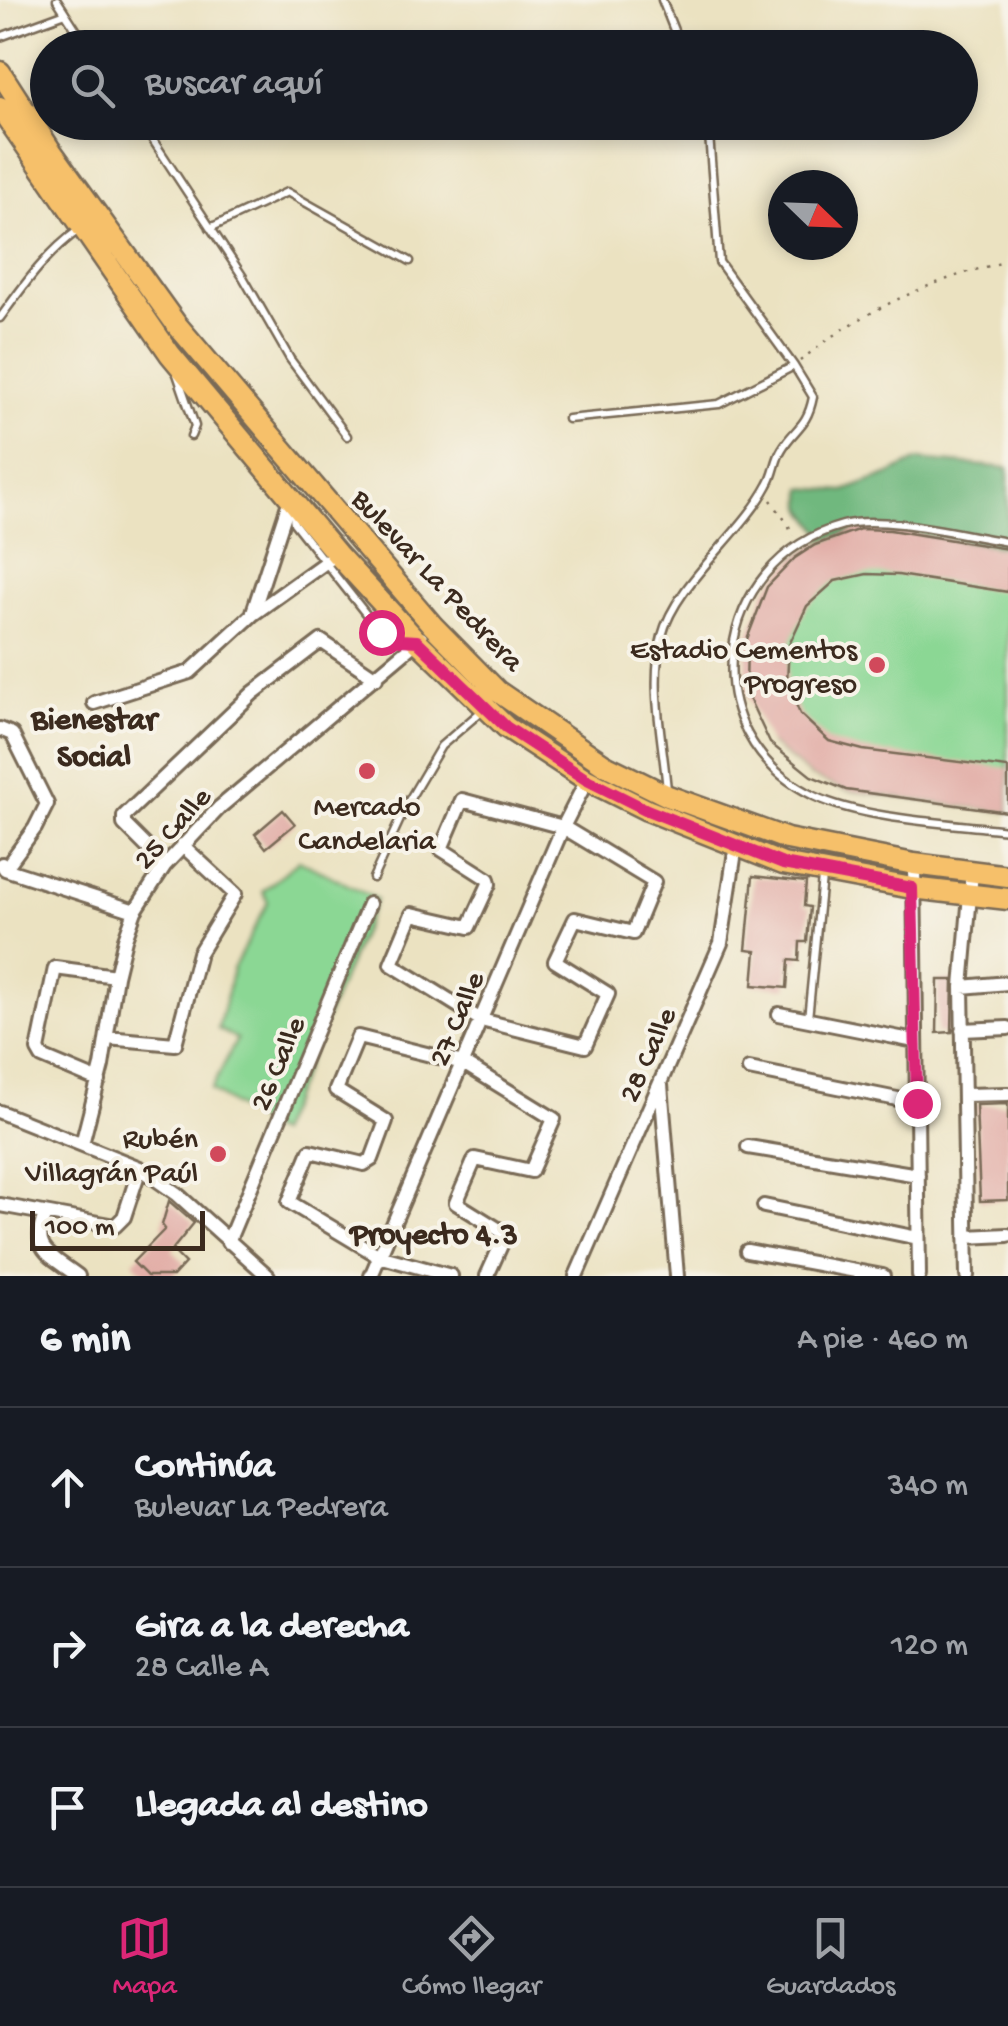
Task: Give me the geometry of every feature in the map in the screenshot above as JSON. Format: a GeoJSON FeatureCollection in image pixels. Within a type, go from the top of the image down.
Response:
{"type":"FeatureCollection","features":[{"type":"Feature","properties":{"kind":"main road","name":"Bulevar La Pedrera"},"geometry":{"type":"LineString","coordinates":[[0,72],[30,120]]}},
{"type":"Feature","properties":{"kind":"main road","name":"Bulevar La Pedrera"},"geometry":{"type":"LineString","coordinates":[[0,108],[170,354],[290,499],[330,558],[506,727],[587,780],[647,810],[783,864],[912,888],[1008,899]]}},
{"type":"Feature","properties":{"kind":"main road","name":"Bulevar La Pedrera"},"geometry":{"type":"LineString","coordinates":[[43,140],[176,324],[433,626],[498,691],[606,764],[668,796],[787,839],[914,864],[1008,876]]}},
{"type":"Feature","properties":{"kind":"street"},"geometry":{"type":"LineString","coordinates":[[252,615],[290,499]]}},
{"type":"Feature","properties":{"kind":"street"},"geometry":{"type":"LineString","coordinates":[[94,704],[190,672],[252,615],[330,558]]}},
{"type":"Feature","properties":{"kind":"street","name":"25 Calle"},"geometry":{"type":"LineString","coordinates":[[82,1144],[99,1080],[116,976],[135,910],[164,864],[220,806],[433,626]]}},
{"type":"Feature","properties":{"kind":"street"},"geometry":{"type":"LineString","coordinates":[[164,864],[124,824],[124,816],[253,693],[319,642],[376,678]]}},
{"type":"Feature","properties":{"kind":"street"},"geometry":{"type":"LineString","coordinates":[[6,732],[46,800],[42,817],[2,865],[135,910]]}},
{"type":"Feature","properties":{"kind":"street","name":"27 Calle"},"geometry":{"type":"LineString","coordinates":[[371,1276],[563,826],[587,780]]}},
{"type":"Feature","properties":{"kind":"street"},"geometry":{"type":"LineString","coordinates":[[461,801],[563,826],[654,882],[633,933],[575,919],[555,961],[608,994],[585,1046],[480,1020],[391,964],[412,914],[468,927],[490,882],[442,848],[461,801]]}},
{"type":"Feature","properties":{"kind":"street"},"geometry":{"type":"LineString","coordinates":[[107,1038],[175,1044],[199,953],[234,894],[182,845]]}},
{"type":"Feature","properties":{"kind":"street","name":"28 Calle"},"geometry":{"type":"LineString","coordinates":[[576,1276],[722,943],[736,845]]}},
{"type":"Feature","properties":{"kind":"street"},"geometry":{"type":"LineString","coordinates":[[914,864],[919,1276]]}},
{"type":"Feature","properties":{"kind":"street"},"geometry":{"type":"LineString","coordinates":[[967,1276],[962,987],[972,872]]}},
{"type":"Feature","properties":{"kind":"street","name":"26 Calle"},"geometry":{"type":"LineString","coordinates":[[228,1242],[369,904]]}},
{"type":"Feature","properties":{"kind":"street"},"geometry":{"type":"LineString","coordinates":[[99,1080],[42,1057],[38,1050],[54,968],[116,976]]}},
{"type":"Feature","properties":{"kind":"street"},"geometry":{"type":"LineString","coordinates":[[962,987],[1008,983]]}},
{"type":"Feature","properties":{"kind":"street"},"geometry":{"type":"LineString","coordinates":[[779,1014],[915,1042]]}},
{"type":"Feature","properties":{"kind":"street"},"geometry":{"type":"LineString","coordinates":[[962,1030],[1008,1028]]}},
{"type":"Feature","properties":{"kind":"street"},"geometry":{"type":"LineString","coordinates":[[451,1276],[380,1256],[289,1201],[310,1151],[364,1164],[372,1159],[386,1124],[384,1118],[336,1090],[358,1037],[463,1063],[554,1119],[531,1171],[475,1159],[456,1204],[506,1234],[487,1276]]}},
{"type":"Feature","properties":{"kind":"street"},"geometry":{"type":"LineString","coordinates":[[749,1069],[917,1103]]}},
{"type":"Feature","properties":{"kind":"street"},"geometry":{"type":"LineString","coordinates":[[661,1082],[677,1276]]}},
{"type":"Feature","properties":{"kind":"street"},"geometry":{"type":"LineString","coordinates":[[964,1095],[1008,1094]]}},
{"type":"Feature","properties":{"kind":"street"},"geometry":{"type":"LineString","coordinates":[[0,1112],[140,1168],[177,1194],[268,1276]]}},
{"type":"Feature","properties":{"kind":"street"},"geometry":{"type":"LineString","coordinates":[[748,1147],[918,1175]]}},
{"type":"Feature","properties":{"kind":"street"},"geometry":{"type":"LineString","coordinates":[[0,1205],[109,1227],[118,1225],[140,1168]]}},
{"type":"Feature","properties":{"kind":"street"},"geometry":{"type":"LineString","coordinates":[[764,1206],[918,1238]]}},
{"type":"Feature","properties":{"kind":"street"},"geometry":{"type":"LineString","coordinates":[[44,1215],[38,1234],[41,1246],[78,1276]]}},
{"type":"Feature","properties":{"kind":"street"},"geometry":{"type":"LineString","coordinates":[[966,1236],[1008,1235]]}},
{"type":"Feature","properties":{"kind":"street"},"geometry":{"type":"LineString","coordinates":[[747,1252],[883,1276]]}},
{"type":"Feature","properties":{"kind":"lane"},"geometry":{"type":"LineString","coordinates":[[57,0],[75,30]]}},
{"type":"Feature","properties":{"kind":"lane"},"geometry":{"type":"LineString","coordinates":[[662,0],[674,30]]}},
{"type":"Feature","properties":{"kind":"lane"},"geometry":{"type":"LineString","coordinates":[[0,37],[64,14]]}},
{"type":"Feature","properties":{"kind":"lane"},"geometry":{"type":"LineString","coordinates":[[153,140],[290,359],[347,436]]}},
{"type":"Feature","properties":{"kind":"lane"},"geometry":{"type":"LineString","coordinates":[[668,796],[657,684],[666,623],[693,581],[731,538],[764,491],[782,447],[798,432],[811,407],[810,388],[719,262],[709,140]]}},
{"type":"Feature","properties":{"kind":"lane"},"geometry":{"type":"LineString","coordinates":[[210,228],[287,192],[410,261]]}},
{"type":"Feature","properties":{"kind":"lane"},"geometry":{"type":"LineString","coordinates":[[0,318],[49,255],[80,229]]}},
{"type":"Feature","properties":{"kind":"lane"},"geometry":{"type":"LineString","coordinates":[[170,354],[195,426],[191,436]]}},
{"type":"Feature","properties":{"kind":"lane"},"geometry":{"type":"LineString","coordinates":[[568,419],[719,404],[794,366]]}},
{"type":"Feature","properties":{"kind":"lane"},"geometry":{"type":"LineString","coordinates":[[1008,542],[874,522],[845,524],[795,548],[762,573],[738,624],[730,670],[738,709],[752,741],[778,770],[813,796],[858,810],[1008,830]]}},
{"type":"Feature","properties":{"kind":"lane"},"geometry":{"type":"LineString","coordinates":[[374,878],[408,802],[441,746],[485,708]]}},
{"type":"Feature","properties":{"kind":"lane"},"geometry":{"type":"LineString","coordinates":[[808,1020],[823,871]]}},
{"type":"Feature","properties":{"kind":"path"},"geometry":{"type":"LineString","coordinates":[[794,366],[830,336],[867,313],[946,277],[1008,261]]}},
{"type":"Feature","properties":{"kind":"path"},"geometry":{"type":"LineString","coordinates":[[764,491],[789,526],[795,548]]}},
{"type":"Feature","properties":{"kind":"green space"},"geometry":{"type":"Polygon","coordinates":[[[918,460],[1008,468],[1008,547],[868,527],[825,538],[803,507],[803,488],[844,491],[918,460]]]}},
{"type":"Feature","properties":{"kind":"green space","name":"Estadio Cementos Progreso"},"geometry":{"type":"Polygon","coordinates":[[[868,527],[1008,547],[1008,812],[846,790],[811,776],[770,743],[795,558],[825,538],[868,527]]]}},
{"type":"Feature","properties":{"kind":"green space"},"geometry":{"type":"Polygon","coordinates":[[[299,860],[376,899],[277,1134],[211,1090],[237,1039],[218,1029],[233,969],[268,902],[263,891],[299,860]]]}},
{"type":"Feature","properties":{"kind":"building"},"geometry":{"type":"Polygon","coordinates":[[[860,529],[890,530],[1008,549],[1008,592],[898,575],[867,574],[835,581],[807,606],[789,645],[787,682],[800,714],[829,741],[863,750],[1008,768],[1008,812],[846,790],[811,776],[770,743],[746,692],[747,639],[767,587],[795,558],[815,545],[860,529]]]}},
{"type":"Feature","properties":{"kind":"building"},"geometry":{"type":"Polygon","coordinates":[[[283,810],[295,824],[266,848],[255,834],[283,810]]]}},
{"type":"Feature","properties":{"kind":"building"},"geometry":{"type":"Polygon","coordinates":[[[753,876],[806,882],[804,906],[810,907],[807,942],[800,942],[799,961],[789,960],[787,988],[753,985],[756,951],[746,950],[753,876]]]}},
{"type":"Feature","properties":{"kind":"building"},"geometry":{"type":"Polygon","coordinates":[[[938,980],[953,980],[952,1032],[937,1033],[938,980]]]}},
{"type":"Feature","properties":{"kind":"building"},"geometry":{"type":"Polygon","coordinates":[[[1008,1104],[1008,1200],[980,1201],[976,1105],[1008,1104]]]}},
{"type":"Feature","properties":{"kind":"building"},"geometry":{"type":"Polygon","coordinates":[[[169,1201],[194,1223],[172,1250],[185,1263],[173,1276],[147,1276],[133,1262],[165,1229],[162,1225],[169,1201]]]}},
{"type":"Feature","properties":{"kind":"place","name":"Estadio Cementos Progreso"},"geometry":{"type":"Point","coordinates":[877,665]}},
{"type":"Feature","properties":{"kind":"place","name":"Mercado Candelaria"},"geometry":{"type":"Point","coordinates":[367,771]}},
{"type":"Feature","properties":{"kind":"place","name":"Rubén Villagrán Paúl"},"geometry":{"type":"Point","coordinates":[218,1154]}},
{"type":"Feature","properties":{"kind":"district","name":"Bienestar Social"},"geometry":{"type":"Point","coordinates":[94,736]}},
{"type":"Feature","properties":{"kind":"district","name":"Proyecto 4.3"},"geometry":{"type":"Point","coordinates":[434,1232]}},
{"type":"Feature","properties":{"kind":"route"},"geometry":{"type":"LineString","coordinates":[[381,632],[400,640],[417,641],[506,727],[587,780],[647,810],[783,864],[912,888],[917,1103]]}}]}
